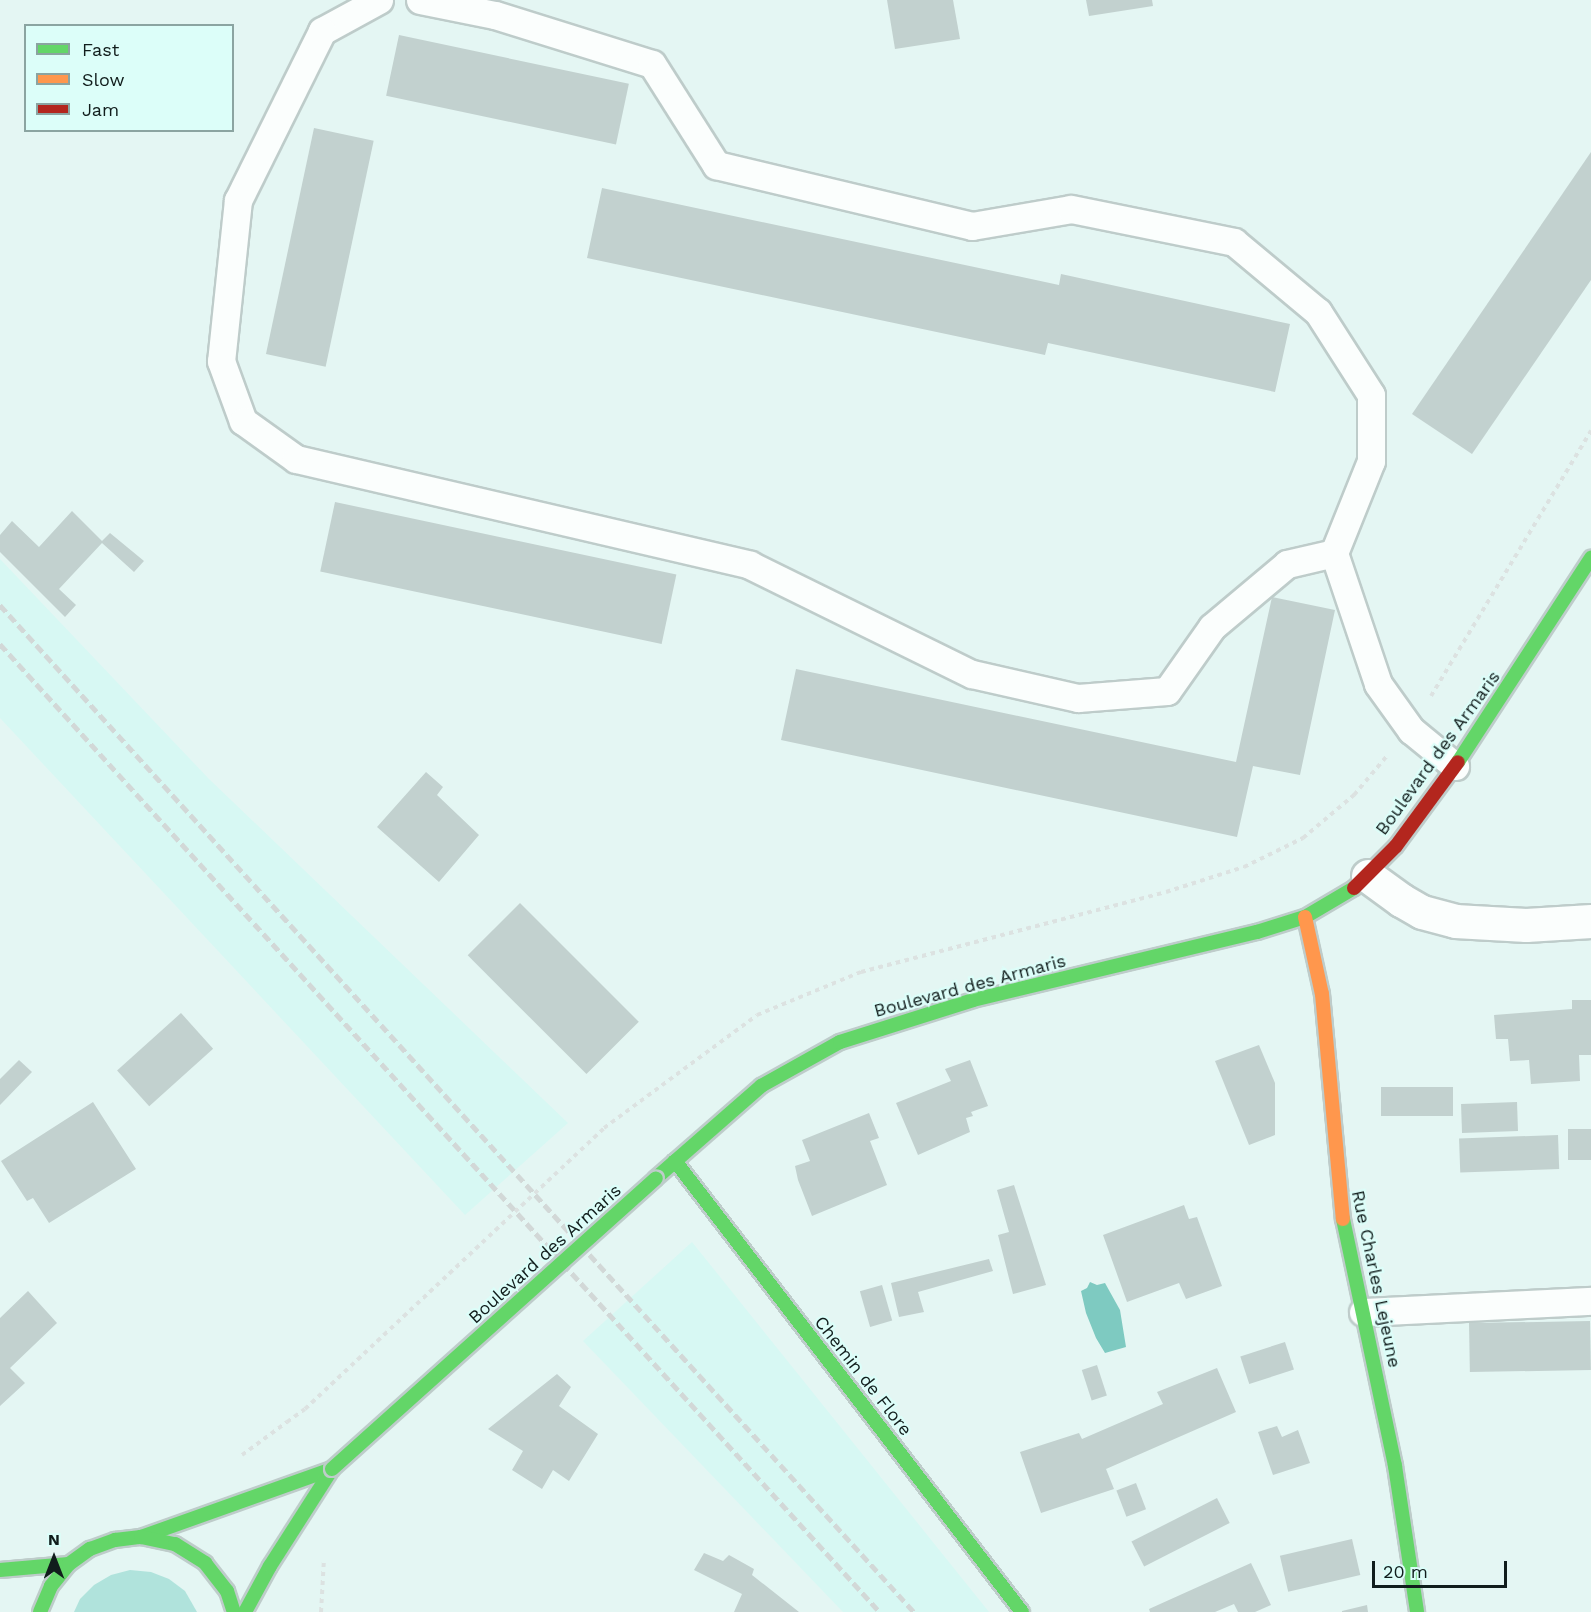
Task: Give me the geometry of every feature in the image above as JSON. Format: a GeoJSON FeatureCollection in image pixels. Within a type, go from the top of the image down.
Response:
{"type":"FeatureCollection","features":[{"type":"Feature","properties":{"kind":"main road","name":"Boulevard des Armaris"},"geometry":{"type":"LineString","coordinates":[[245,1612],[270,1566],[332,1469],[761,1086],[840,1042],[973,1000],[1183,951],[1305,917],[1351,891],[1396,846],[1455,766],[1591,558]]}},
{"type":"Feature","properties":{"kind":"main road","name":"Rue Charles Lejeune"},"geometry":{"type":"LineString","coordinates":[[1305,917],[1318,967],[1322,994],[1341,1210],[1396,1476],[1417,1612]]}},
{"type":"Feature","properties":{"kind":"main road","name":"Chemin de Flore"},"geometry":{"type":"LineString","coordinates":[[675,1161],[1022,1612]]}},
{"type":"Feature","properties":{"kind":"main road","name":"Boulevard des Armaris"},"geometry":{"type":"LineString","coordinates":[[141,1537],[332,1469]]}},
{"type":"Feature","properties":{"kind":"main road"},"geometry":{"type":"LineString","coordinates":[[40,1612],[51,1586],[69,1564],[90,1549],[115,1540],[141,1537],[175,1544],[206,1563],[227,1591],[234,1612]]}},
{"type":"Feature","properties":{"kind":"main road"},"geometry":{"type":"LineString","coordinates":[[0,1569],[69,1564]]}},
{"type":"Feature","properties":{"kind":"street"},"geometry":{"type":"LineString","coordinates":[[1368,876],[1415,908],[1455,921],[1526,925],[1591,921]]}},
{"type":"Feature","properties":{"kind":"lane"},"geometry":{"type":"LineString","coordinates":[[379,0],[322,31],[238,200],[221,361],[243,421],[296,459],[750,565],[972,675],[1078,698],[1167,691],[1212,627],[1287,564],[1334,553]]}},
{"type":"Feature","properties":{"kind":"lane"},"geometry":{"type":"LineString","coordinates":[[420,0],[495,15],[652,64],[717,165],[972,226],[1071,209],[1234,242],[1318,312],[1371,395],[1371,461],[1334,553],[1378,684],[1411,730],[1455,766]]}},
{"type":"Feature","properties":{"kind":"lane"},"geometry":{"type":"LineString","coordinates":[[1363,1312],[1591,1301]]}},
{"type":"Feature","properties":{"kind":"path"},"geometry":{"type":"LineString","coordinates":[[242,1455],[305,1410],[604,1128],[757,1015],[861,972],[1166,892],[1244,867],[1303,838],[1354,795],[1411,730],[1591,431]]}},
{"type":"Feature","properties":{"kind":"path"},"geometry":{"type":"LineString","coordinates":[[321,1612],[324,1558]]}},
{"type":"Feature","properties":{"kind":"shaded area"},"geometry":{"type":"Polygon","coordinates":[[[0,559],[209,779],[568,1123],[465,1215],[0,718],[0,559]]]}},
{"type":"Feature","properties":{"kind":"shaded area"},"geometry":{"type":"Polygon","coordinates":[[[692,1242],[989,1612],[843,1612],[583,1341],[692,1242]]]}},
{"type":"Feature","properties":{"kind":"shaded area"},"geometry":{"type":"Polygon","coordinates":[[[1090,1282],[1097,1285],[1105,1283],[1120,1310],[1126,1347],[1105,1353],[1096,1338],[1086,1313],[1081,1291],[1087,1288],[1090,1282]]]}},
{"type":"Feature","properties":{"kind":"shaded area"},"geometry":{"type":"Polygon","coordinates":[[[130,1570],[151,1572],[169,1579],[185,1591],[197,1612],[74,1612],[80,1599],[94,1585],[111,1575],[130,1570]]]}},
{"type":"Feature","properties":{"kind":"building"},"geometry":{"type":"Polygon","coordinates":[[[887,0],[953,0],[960,39],[895,49],[887,0]]]}},
{"type":"Feature","properties":{"kind":"building"},"geometry":{"type":"Polygon","coordinates":[[[1086,0],[1152,0],[1153,6],[1089,16],[1086,0]]]}},
{"type":"Feature","properties":{"kind":"building"},"geometry":{"type":"Polygon","coordinates":[[[399,35],[629,84],[616,145],[386,96],[399,35]]]}},
{"type":"Feature","properties":{"kind":"building"},"geometry":{"type":"Polygon","coordinates":[[[314,128],[374,141],[326,367],[266,354],[314,128]]]}},
{"type":"Feature","properties":{"kind":"building"},"geometry":{"type":"Polygon","coordinates":[[[1591,152],[1591,280],[1472,454],[1412,414],[1591,152]]]}},
{"type":"Feature","properties":{"kind":"building"},"geometry":{"type":"Polygon","coordinates":[[[602,188],[1059,285],[1061,274],[1290,324],[1275,392],[1048,343],[1045,355],[587,258],[602,188]]]}},
{"type":"Feature","properties":{"kind":"building"},"geometry":{"type":"Polygon","coordinates":[[[335,502],[676,575],[662,644],[320,571],[335,502]]]}},
{"type":"Feature","properties":{"kind":"building"},"geometry":{"type":"Polygon","coordinates":[[[72,511],[102,541],[110,533],[144,561],[134,572],[102,543],[59,589],[76,605],[65,617],[0,552],[0,535],[12,521],[39,547],[72,511]]]}},
{"type":"Feature","properties":{"kind":"building"},"geometry":{"type":"Polygon","coordinates":[[[1272,597],[1335,610],[1300,775],[1253,766],[1237,837],[781,740],[796,669],[1236,762],[1272,597]]]}},
{"type":"Feature","properties":{"kind":"building"},"geometry":{"type":"Polygon","coordinates":[[[426,772],[443,787],[437,795],[479,835],[439,882],[377,827],[426,772]]]}},
{"type":"Feature","properties":{"kind":"building"},"geometry":{"type":"Polygon","coordinates":[[[520,903],[639,1022],[586,1074],[468,955],[520,903]]]}},
{"type":"Feature","properties":{"kind":"building"},"geometry":{"type":"Polygon","coordinates":[[[1572,1000],[1591,1000],[1591,1055],[1579,1055],[1580,1081],[1531,1084],[1529,1060],[1510,1061],[1508,1039],[1496,1039],[1494,1015],[1572,1009],[1572,1000]]]}},
{"type":"Feature","properties":{"kind":"building"},"geometry":{"type":"Polygon","coordinates":[[[181,1013],[213,1049],[149,1106],[117,1071],[181,1013]]]}},
{"type":"Feature","properties":{"kind":"building"},"geometry":{"type":"Polygon","coordinates":[[[1259,1045],[1275,1083],[1275,1135],[1249,1145],[1215,1061],[1259,1045]]]}},
{"type":"Feature","properties":{"kind":"building"},"geometry":{"type":"Polygon","coordinates":[[[19,1060],[32,1072],[0,1105],[0,1079],[19,1060]]]}},
{"type":"Feature","properties":{"kind":"building"},"geometry":{"type":"Polygon","coordinates":[[[970,1060],[988,1106],[971,1112],[973,1116],[966,1118],[970,1132],[918,1155],[896,1103],[951,1081],[945,1069],[970,1060]]]}},
{"type":"Feature","properties":{"kind":"building"},"geometry":{"type":"Polygon","coordinates":[[[1381,1087],[1453,1087],[1453,1116],[1381,1116],[1381,1087]]]}},
{"type":"Feature","properties":{"kind":"building"},"geometry":{"type":"Polygon","coordinates":[[[93,1102],[136,1169],[49,1223],[33,1198],[27,1201],[1,1161],[93,1102]]]}},
{"type":"Feature","properties":{"kind":"building"},"geometry":{"type":"Polygon","coordinates":[[[1517,1102],[1518,1131],[1462,1133],[1461,1104],[1517,1102]]]}},
{"type":"Feature","properties":{"kind":"building"},"geometry":{"type":"Polygon","coordinates":[[[869,1113],[879,1138],[870,1141],[887,1185],[812,1216],[795,1166],[810,1161],[802,1140],[869,1113]]]}},
{"type":"Feature","properties":{"kind":"building"},"geometry":{"type":"Polygon","coordinates":[[[1568,1129],[1591,1129],[1591,1160],[1568,1160],[1568,1129]]]}},
{"type":"Feature","properties":{"kind":"building"},"geometry":{"type":"Polygon","coordinates":[[[1558,1135],[1559,1169],[1460,1172],[1459,1138],[1558,1135]]]}},
{"type":"Feature","properties":{"kind":"building"},"geometry":{"type":"Polygon","coordinates":[[[1014,1185],[1046,1285],[1013,1294],[998,1235],[1009,1232],[997,1190],[1014,1185]]]}},
{"type":"Feature","properties":{"kind":"building"},"geometry":{"type":"Polygon","coordinates":[[[1184,1205],[1189,1219],[1197,1217],[1222,1286],[1186,1299],[1179,1283],[1127,1302],[1103,1235],[1184,1205]]]}},
{"type":"Feature","properties":{"kind":"building"},"geometry":{"type":"Polygon","coordinates":[[[989,1259],[993,1271],[918,1292],[924,1312],[899,1317],[891,1283],[989,1259]]]}},
{"type":"Feature","properties":{"kind":"building"},"geometry":{"type":"Polygon","coordinates":[[[882,1285],[892,1321],[870,1327],[860,1291],[882,1285]]]}},
{"type":"Feature","properties":{"kind":"building"},"geometry":{"type":"Polygon","coordinates":[[[28,1291],[57,1323],[10,1368],[25,1383],[0,1406],[0,1318],[28,1291]]]}},
{"type":"Feature","properties":{"kind":"building"},"geometry":{"type":"Polygon","coordinates":[[[1590,1321],[1591,1370],[1470,1372],[1469,1323],[1590,1321]]]}},
{"type":"Feature","properties":{"kind":"building"},"geometry":{"type":"Polygon","coordinates":[[[1285,1342],[1294,1370],[1249,1384],[1240,1357],[1285,1342]]]}},
{"type":"Feature","properties":{"kind":"building"},"geometry":{"type":"Polygon","coordinates":[[[1097,1365],[1107,1395],[1092,1400],[1082,1370],[1097,1365]]]}},
{"type":"Feature","properties":{"kind":"building"},"geometry":{"type":"Polygon","coordinates":[[[1217,1368],[1236,1412],[1106,1469],[1114,1489],[1041,1513],[1020,1452],[1079,1433],[1082,1439],[1163,1404],[1157,1392],[1217,1368]]]}},
{"type":"Feature","properties":{"kind":"building"},"geometry":{"type":"Polygon","coordinates":[[[557,1374],[571,1387],[559,1406],[598,1434],[569,1481],[553,1470],[542,1489],[512,1470],[523,1451],[488,1429],[557,1374]]]}},
{"type":"Feature","properties":{"kind":"building"},"geometry":{"type":"Polygon","coordinates":[[[1277,1426],[1282,1437],[1298,1430],[1310,1463],[1273,1475],[1258,1432],[1277,1426]]]}},
{"type":"Feature","properties":{"kind":"building"},"geometry":{"type":"Polygon","coordinates":[[[1136,1483],[1146,1509],[1126,1517],[1116,1491],[1136,1483]]]}},
{"type":"Feature","properties":{"kind":"building"},"geometry":{"type":"Polygon","coordinates":[[[1217,1498],[1230,1523],[1144,1567],[1131,1542],[1217,1498]]]}},
{"type":"Feature","properties":{"kind":"building"},"geometry":{"type":"Polygon","coordinates":[[[1352,1539],[1360,1575],[1288,1592],[1280,1556],[1352,1539]]]}},
{"type":"Feature","properties":{"kind":"building"},"geometry":{"type":"Polygon","coordinates":[[[704,1553],[723,1561],[729,1555],[754,1569],[752,1575],[799,1612],[734,1612],[742,1594],[694,1570],[704,1553]]]}},
{"type":"Feature","properties":{"kind":"building"},"geometry":{"type":"Polygon","coordinates":[[[1251,1563],[1271,1605],[1255,1612],[1238,1612],[1234,1604],[1215,1612],[1150,1612],[1149,1609],[1251,1563]]]}},
{"type":"Feature","properties":{"kind":"building"},"geometry":{"type":"Polygon","coordinates":[[[1367,1605],[1368,1612],[1342,1612],[1342,1611],[1367,1605]]]}},
{"type":"Feature","properties":{"kind":"railway"},"geometry":{"type":"LineString","coordinates":[[0,605],[914,1612]]}},
{"type":"Feature","properties":{"kind":"railway"},"geometry":{"type":"LineString","coordinates":[[0,644],[880,1612]]}},
{"type":"Feature","properties":{"kind":"traffic: fast"},"geometry":{"type":"LineString","coordinates":[[1458,762],[1591,558]]}},
{"type":"Feature","properties":{"kind":"traffic: fast"},"geometry":{"type":"LineString","coordinates":[[656,1178],[761,1086],[840,1042],[973,1000],[1257,932],[1305,917],[1354,888]]}},
{"type":"Feature","properties":{"kind":"traffic: fast"},"geometry":{"type":"LineString","coordinates":[[675,1161],[1022,1612]]}},
{"type":"Feature","properties":{"kind":"traffic: fast"},"geometry":{"type":"LineString","coordinates":[[332,1469],[656,1178]]}},
{"type":"Feature","properties":{"kind":"traffic: fast"},"geometry":{"type":"LineString","coordinates":[[1343,1219],[1395,1466],[1417,1612]]}},
{"type":"Feature","properties":{"kind":"traffic: fast"},"geometry":{"type":"LineString","coordinates":[[141,1537],[332,1469]]}},
{"type":"Feature","properties":{"kind":"traffic: fast"},"geometry":{"type":"LineString","coordinates":[[245,1612],[270,1566],[332,1469]]}},
{"type":"Feature","properties":{"kind":"traffic: fast"},"geometry":{"type":"LineString","coordinates":[[40,1612],[51,1586],[69,1564],[90,1549],[115,1540],[141,1537],[175,1544],[205,1563],[227,1591],[234,1612]]}},
{"type":"Feature","properties":{"kind":"traffic: fast"},"geometry":{"type":"LineString","coordinates":[[0,1570],[69,1564]]}},
{"type":"Feature","properties":{"kind":"traffic: slow"},"geometry":{"type":"LineString","coordinates":[[1305,917],[1322,994],[1343,1219]]}},
{"type":"Feature","properties":{"kind":"traffic: jam"},"geometry":{"type":"LineString","coordinates":[[1354,888],[1396,846],[1458,762]]}}]}
